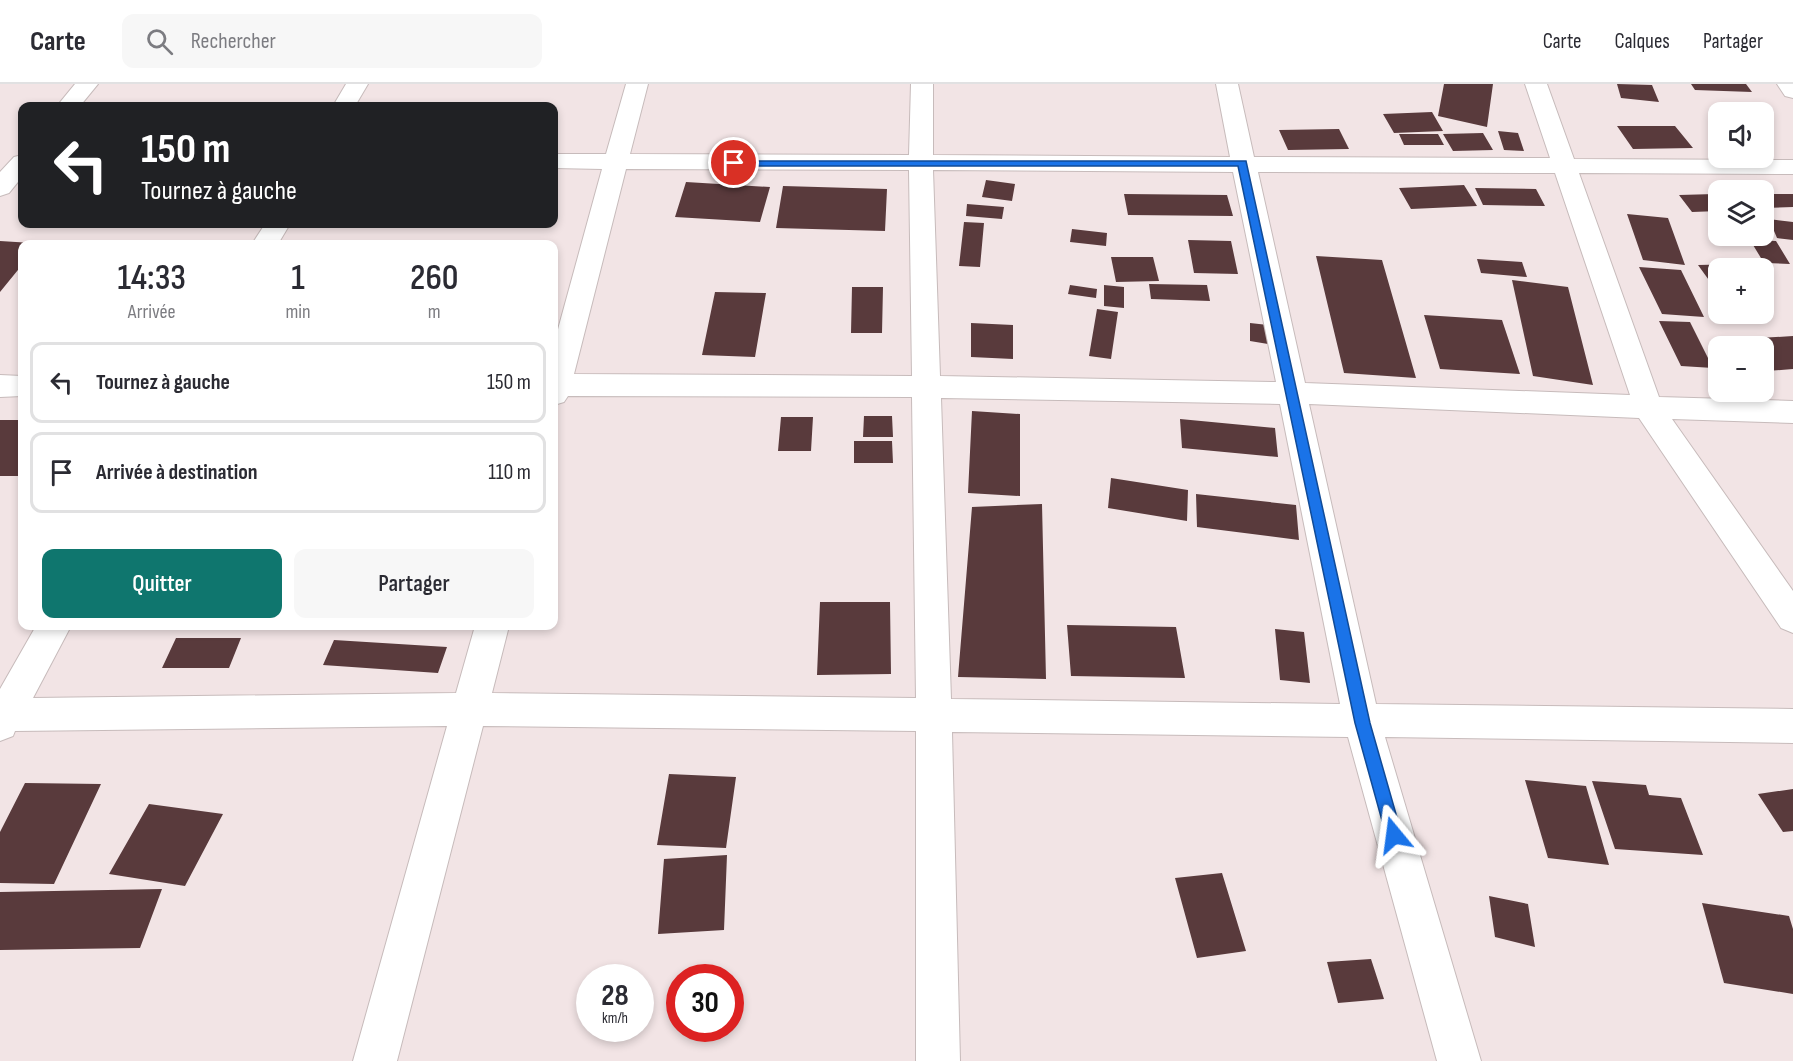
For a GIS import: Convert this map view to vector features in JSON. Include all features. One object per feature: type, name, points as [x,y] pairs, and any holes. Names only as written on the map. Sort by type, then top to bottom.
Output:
[{"type":"street","points":[[71,102],[87,84]]},
{"type":"street","points":[[346,102],[357,84]]},
{"type":"street","points":[[558,373],[637,84]]},
{"type":"street","points":[[922,84],[921,165],[934,715],[938,1061]]},
{"type":"street","points":[[1227,84],[1362,723],[1459,1061]]},
{"type":"street","points":[[1536,84],[1649,409],[1793,618]]},
{"type":"street","points":[[1788,84],[1793,91]]},
{"type":"street","points":[[0,159],[18,161]]},
{"type":"street","points":[[558,161],[921,165],[1243,163],[1793,167]]},
{"type":"street","points":[[0,188],[18,166]]},
{"type":"street","points":[[0,386],[18,386]]},
{"type":"street","points":[[558,388],[926,387],[1292,393],[1649,409],[1793,412]]},
{"type":"street","points":[[2,718],[52,630]]},
{"type":"street","points":[[375,1061],[491,630]]},
{"type":"street","points":[[2,718],[469,710],[1362,723],[1793,726]]},
{"type":"building","points":[[1444,84],[1493,84],[1487,127],[1438,116]]},
{"type":"building","points":[[1617,84],[1652,85],[1659,102],[1621,98]]},
{"type":"building","points":[[1691,84],[1746,84],[1752,92],[1695,90]]},
{"type":"building","points":[[1432,112],[1443,131],[1394,133],[1383,114]]},
{"type":"building","points":[[1617,126],[1675,126],[1693,148],[1633,149]]},
{"type":"building","points":[[1339,129],[1349,149],[1288,150],[1279,130]]},
{"type":"building","points":[[1498,131],[1518,133],[1524,151],[1504,150]]},
{"type":"building","points":[[1483,133],[1493,150],[1453,151],[1443,134]]},
{"type":"building","points":[[1399,134],[1438,134],[1444,145],[1404,145]]},
{"type":"building","points":[[986,180],[1015,184],[1012,201],[982,197]]},
{"type":"building","points":[[686,182],[770,187],[760,222],[675,217]]},
{"type":"building","points":[[1464,185],[1477,206],[1411,209],[1399,188]]},
{"type":"building","points":[[783,186],[887,189],[885,231],[776,228]]},
{"type":"building","points":[[1475,188],[1536,189],[1545,206],[1483,205]]},
{"type":"building","points":[[1124,194],[1227,195],[1233,216],[1128,215]]},
{"type":"building","points":[[1708,194],[1708,211],[1692,212],[1679,195]]},
{"type":"building","points":[[1774,194],[1793,194],[1793,207],[1774,208]]},
{"type":"building","points":[[967,204],[1004,207],[1002,219],[966,216]]},
{"type":"building","points":[[1627,214],[1668,218],[1685,265],[1643,260]]},
{"type":"building","points":[[1774,220],[1793,222],[1793,240],[1777,238],[1774,231]]},
{"type":"building","points":[[964,222],[984,223],[980,267],[959,266]]},
{"type":"building","points":[[1072,229],[1107,233],[1106,246],[1070,242]]},
{"type":"building","points":[[1188,240],[1231,241],[1238,274],[1194,273]]},
{"type":"building","points":[[0,241],[18,242],[18,270],[0,292]]},
{"type":"building","points":[[1774,241],[1776,241],[1790,264],[1774,263],[1774,258],[1761,258],[1754,246],[1774,246]]},
{"type":"building","points":[[1316,256],[1382,260],[1416,378],[1344,373]]},
{"type":"building","points":[[1111,257],[1153,257],[1159,281],[1116,282]]},
{"type":"building","points":[[1477,259],[1522,262],[1527,277],[1481,273]]},
{"type":"building","points":[[1698,265],[1708,265],[1708,279]]},
{"type":"building","points":[[1639,267],[1681,270],[1704,317],[1662,314]]},
{"type":"building","points":[[1512,280],[1568,287],[1593,385],[1533,376]]},
{"type":"building","points":[[1149,284],[1207,285],[1210,301],[1151,299]]},
{"type":"building","points":[[1070,285],[1097,289],[1096,298],[1068,294]]},
{"type":"building","points":[[1104,285],[1124,287],[1124,308],[1104,306]]},
{"type":"building","points":[[852,287],[883,287],[882,333],[851,333]]},
{"type":"building","points":[[715,292],[766,293],[755,357],[702,355]]},
{"type":"building","points":[[1097,309],[1118,312],[1111,359],[1089,356]]},
{"type":"building","points":[[1424,315],[1502,320],[1520,374],[1440,369]]},
{"type":"building","points":[[1659,321],[1690,322],[1708,358],[1708,368],[1681,366]]},
{"type":"building","points":[[971,323],[1013,325],[1013,359],[971,357]]},
{"type":"building","points":[[1250,323],[1268,325],[1268,344],[1250,341]]},
{"type":"building","points":[[1793,336],[1793,369],[1774,370],[1774,337]]},
{"type":"building","points":[[972,411],[1020,414],[1020,496],[968,493]]},
{"type":"building","points":[[864,416],[892,416],[893,437],[863,437]]},
{"type":"building","points":[[781,417],[813,417],[811,451],[778,451]]},
{"type":"building","points":[[1180,419],[1275,428],[1278,457],[1182,448]]},
{"type":"building","points":[[0,420],[18,420],[18,476],[0,476]]},
{"type":"building","points":[[854,441],[892,441],[893,463],[854,463]]},
{"type":"building","points":[[1111,478],[1188,490],[1187,521],[1108,508]]},
{"type":"building","points":[[1196,494],[1296,505],[1299,540],[1197,527]]},
{"type":"building","points":[[1042,504],[1046,679],[958,677],[972,507]]},
{"type":"building","points":[[820,602],[890,602],[891,674],[817,675]]},
{"type":"building","points":[[1067,625],[1176,627],[1185,678],[1071,676]]},
{"type":"building","points":[[1275,629],[1304,632],[1310,683],[1280,680]]},
{"type":"building","points":[[176,638],[241,638],[229,668],[162,668]]},
{"type":"building","points":[[334,640],[447,647],[438,673],[323,665]]},
{"type":"building","points":[[669,774],[736,777],[726,848],[657,845]]},
{"type":"building","points":[[1525,780],[1586,786],[1609,865],[1548,858]]},
{"type":"building","points":[[1592,781],[1646,785],[1649,795],[1681,798],[1703,855],[1615,849]]},
{"type":"building","points":[[25,783],[101,784],[54,884],[0,883],[0,832]]},
{"type":"building","points":[[1793,789],[1793,831],[1783,832],[1758,794]]},
{"type":"building","points":[[149,804],[223,814],[185,886],[109,874]]},
{"type":"building","points":[[727,855],[724,930],[658,934],[664,859]]},
{"type":"building","points":[[1222,873],[1246,951],[1197,958],[1175,878]]},
{"type":"building","points":[[162,889],[140,948],[0,950],[0,892]]},
{"type":"building","points":[[1489,896],[1528,904],[1535,947],[1495,937]]},
{"type":"building","points":[[1702,903],[1789,916],[1793,929],[1793,994],[1724,983]]},
{"type":"building","points":[[1371,959],[1384,999],[1338,1003],[1327,962]]},
{"type":"route","points":[[734,163],[921,165],[1243,163],[1362,723],[1394,835]]}]
